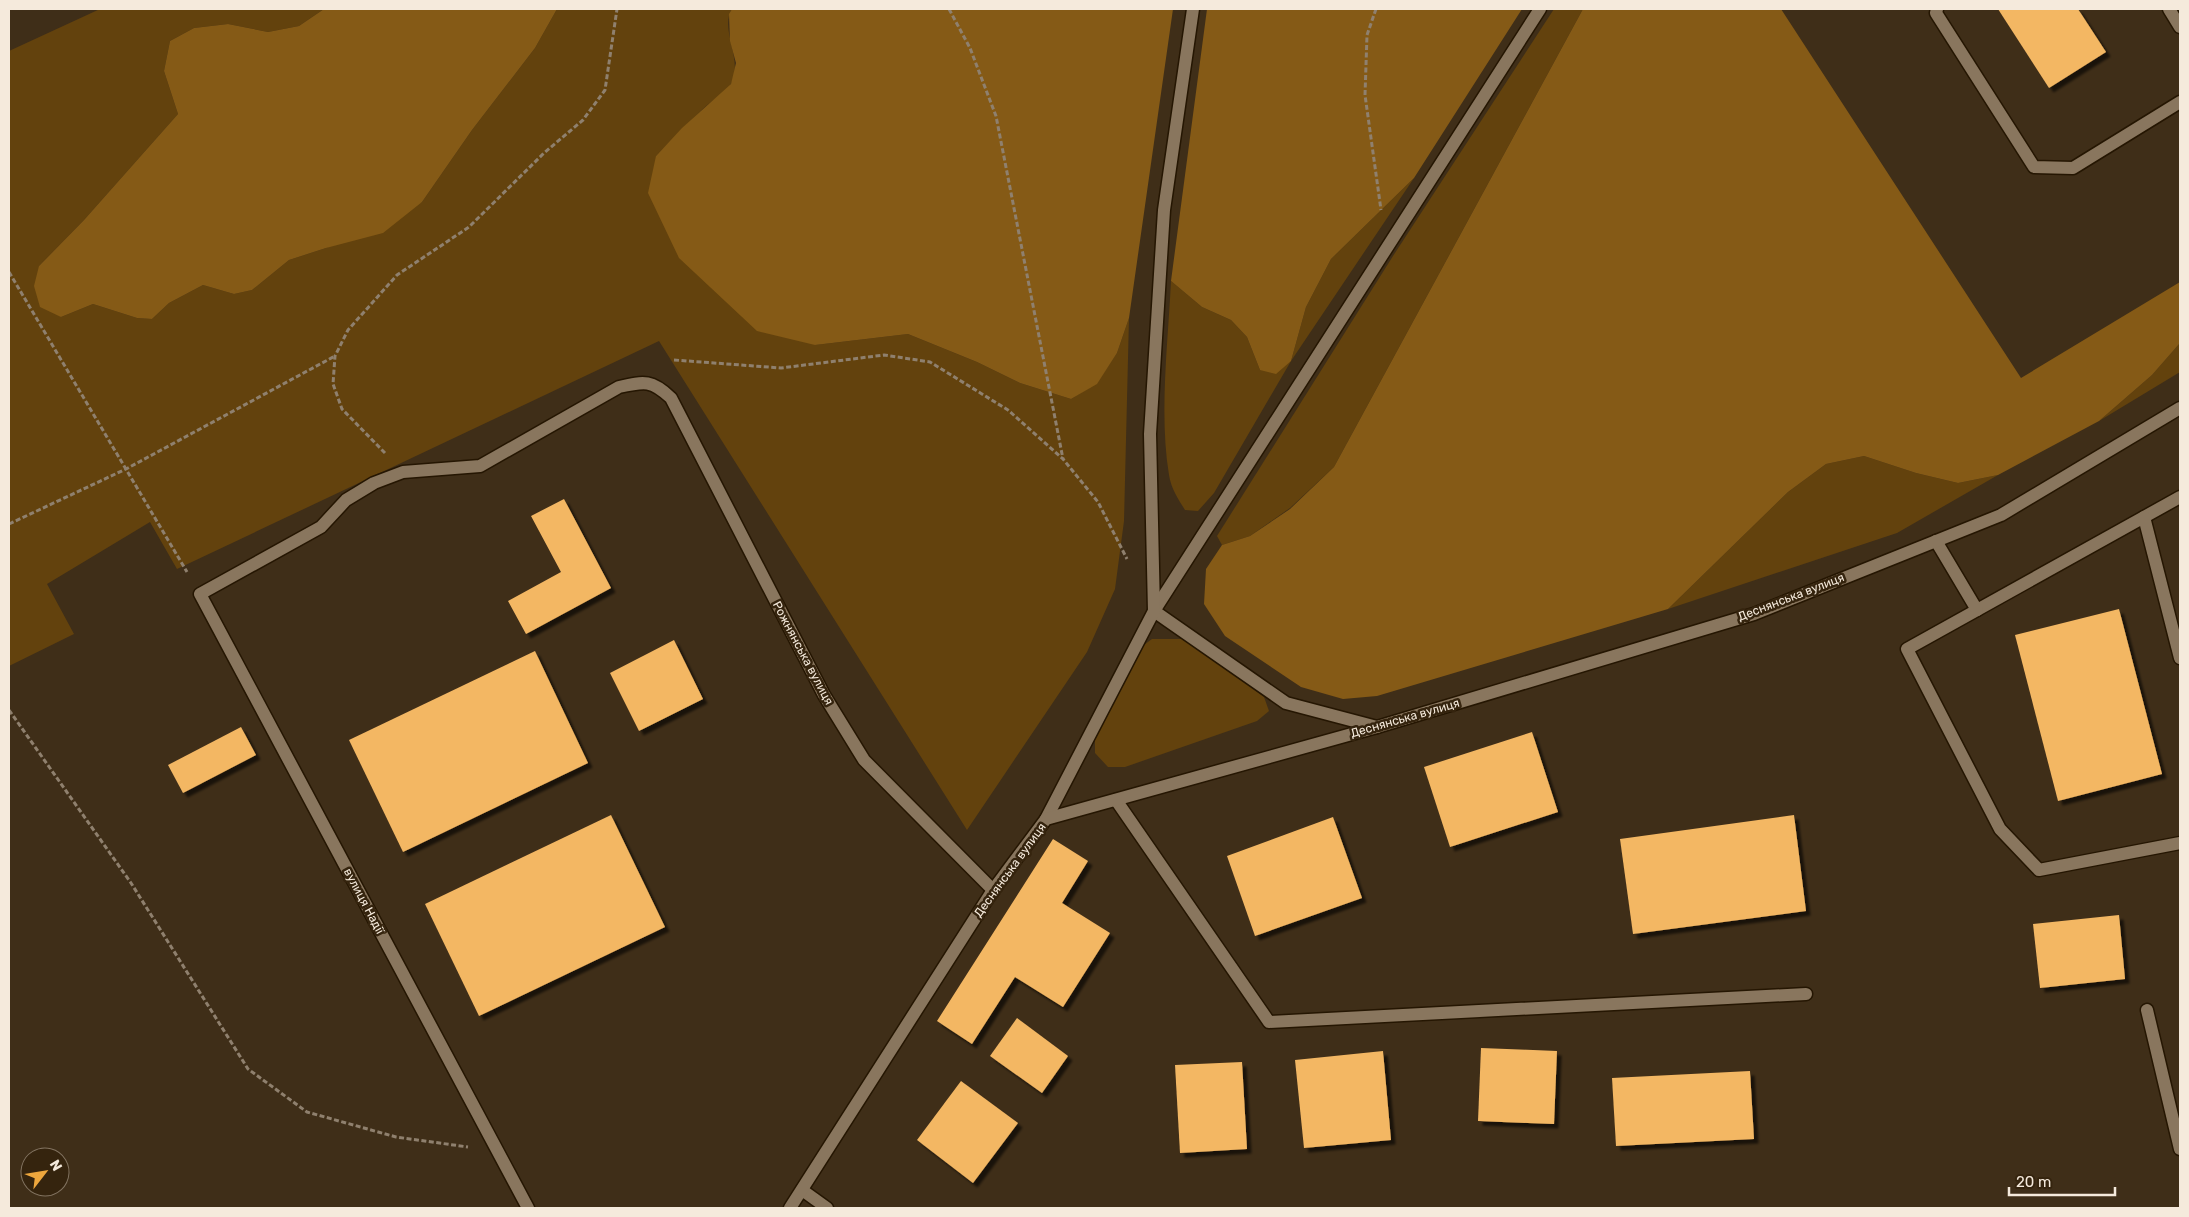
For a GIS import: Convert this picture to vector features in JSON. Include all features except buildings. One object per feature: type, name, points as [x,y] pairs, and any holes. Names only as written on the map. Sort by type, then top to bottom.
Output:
[{"type":"street","points":[[1154,611],[1150,434],[1164,210],[1193,9]]},
{"type":"street","points":[[1046,819],[1154,611],[1540,9]]},
{"type":"street","points":[[1936,9],[1936,13],[2034,167],[2073,168],[2180,102]]},
{"type":"street","points":[[2169,9],[2180,27]]},
{"type":"street","name":"Рожнянська вулиця","points":[[403,472],[480,466],[620,388],[636,384],[657,385],[671,398],[824,695],[864,760],[993,890]]},
{"type":"street","name":"Деснянська вулиця","points":[[790,1208],[993,890],[1046,819],[1377,727],[1754,614],[2001,515],[2180,408]]},
{"type":"street","points":[[200,594],[321,527],[346,500],[374,483],[403,472]]},
{"type":"street","points":[[2180,497],[1907,649],[2000,829],[2039,870],[2180,843]]},
{"type":"street","points":[[2144,517],[2180,658]]},
{"type":"street","points":[[1936,541],[1978,610]]},
{"type":"street","name":"вулиця Надії","points":[[200,594],[528,1208]]},
{"type":"street","points":[[1154,611],[1286,703],[1377,727]]},
{"type":"street","points":[[1116,800],[1269,1022],[1806,994]]},
{"type":"street","points":[[2147,1010],[2180,1149]]},
{"type":"street","points":[[802,1190],[827,1208]]},
{"type":"path","points":[[403,472],[342,409],[333,384],[336,356],[348,330],[397,275],[469,226],[544,153],[583,120],[605,90],[617,9]]},
{"type":"path","points":[[949,9],[970,48],[996,116],[1063,459]]},
{"type":"path","points":[[1376,9],[1367,35],[1366,95],[1386,249]]},
{"type":"path","points":[[9,272],[200,594]]},
{"type":"path","points":[[674,360],[781,368],[884,355],[930,362],[1008,410],[1063,459],[1098,502],[1128,561]]},
{"type":"path","points":[[9,524],[126,469],[336,356]]},
{"type":"path","points":[[9,710],[131,883],[248,1069],[307,1112],[396,1137],[497,1151]]},
{"type":"shaded area","points":[[100,9],[324,9],[299,26],[268,32],[228,24],[194,28],[170,41],[164,71],[178,114],[84,220],[39,266],[61,317],[93,304],[137,318],[152,319],[169,303],[203,285],[234,294],[252,290],[289,260],[326,248],[422,202],[472,130],[535,48],[557,9],[732,9],[728,26],[735,65],[731,84],[656,156],[815,345],[908,334],[977,362],[1020,383],[1071,399],[1097,383],[1117,353],[1129,318],[1124,521],[1115,589],[1087,652],[967,830],[659,341],[177,569],[150,522],[47,584],[74,634],[9,666],[9,51]]},
{"type":"shaded area","points":[[324,9],[557,9],[535,48],[472,130],[422,202],[383,233],[289,260],[252,290],[234,294],[203,285],[169,303],[152,319],[137,318],[93,304],[61,317],[40,307],[34,286],[39,266],[84,220],[178,114],[164,71],[170,41],[194,28],[228,24],[268,32],[299,26]]},
{"type":"shaded area","points":[[732,9],[1173,9],[1129,318],[1117,353],[1097,384],[1071,399],[1020,383],[977,362],[908,334],[815,345],[757,331],[679,258],[648,193],[656,156],[682,128],[731,84],[736,63],[730,41],[729,14]]},
{"type":"shaded area","points":[[1207,9],[1522,9],[1414,178],[1331,259],[1306,307],[1291,361],[1276,374],[1260,370],[1247,337],[1231,320],[1202,307],[1171,281]]},
{"type":"shaded area","points":[[1554,9],[1583,9],[1334,467],[1290,508],[1250,536],[1222,545],[1217,536],[1393,256]]},
{"type":"shaded area","points":[[1583,9],[1781,9],[2021,378],[2180,282],[2180,343],[2152,375],[2099,421],[1998,475],[1958,483],[1916,473],[1864,456],[1826,464],[1788,492],[1668,609],[1377,696],[1343,699],[1301,687],[1225,636],[1204,604],[1206,569],[1222,545],[1250,536],[1290,509],[1334,467]]},
{"type":"shaded area","points":[[1414,178],[1291,361],[1306,307],[1331,259]]},
{"type":"shaded area","points":[[1171,281],[1202,307],[1231,320],[1247,337],[1260,370],[1291,361],[1214,493],[1198,511],[1185,510],[1171,484],[1166,452],[1164,404]]},
{"type":"shaded area","points":[[2180,343],[2180,372],[2099,421],[2152,375]]},
{"type":"shaded area","points":[[1864,456],[1916,473],[1958,483],[1998,475],[1897,533],[1668,609],[1788,492],[1826,464]]},
{"type":"shaded area","points":[[1152,639],[1186,639],[1264,697],[1269,711],[1257,721],[1125,767],[1108,767],[1095,753],[1095,737],[1137,650]]}]
